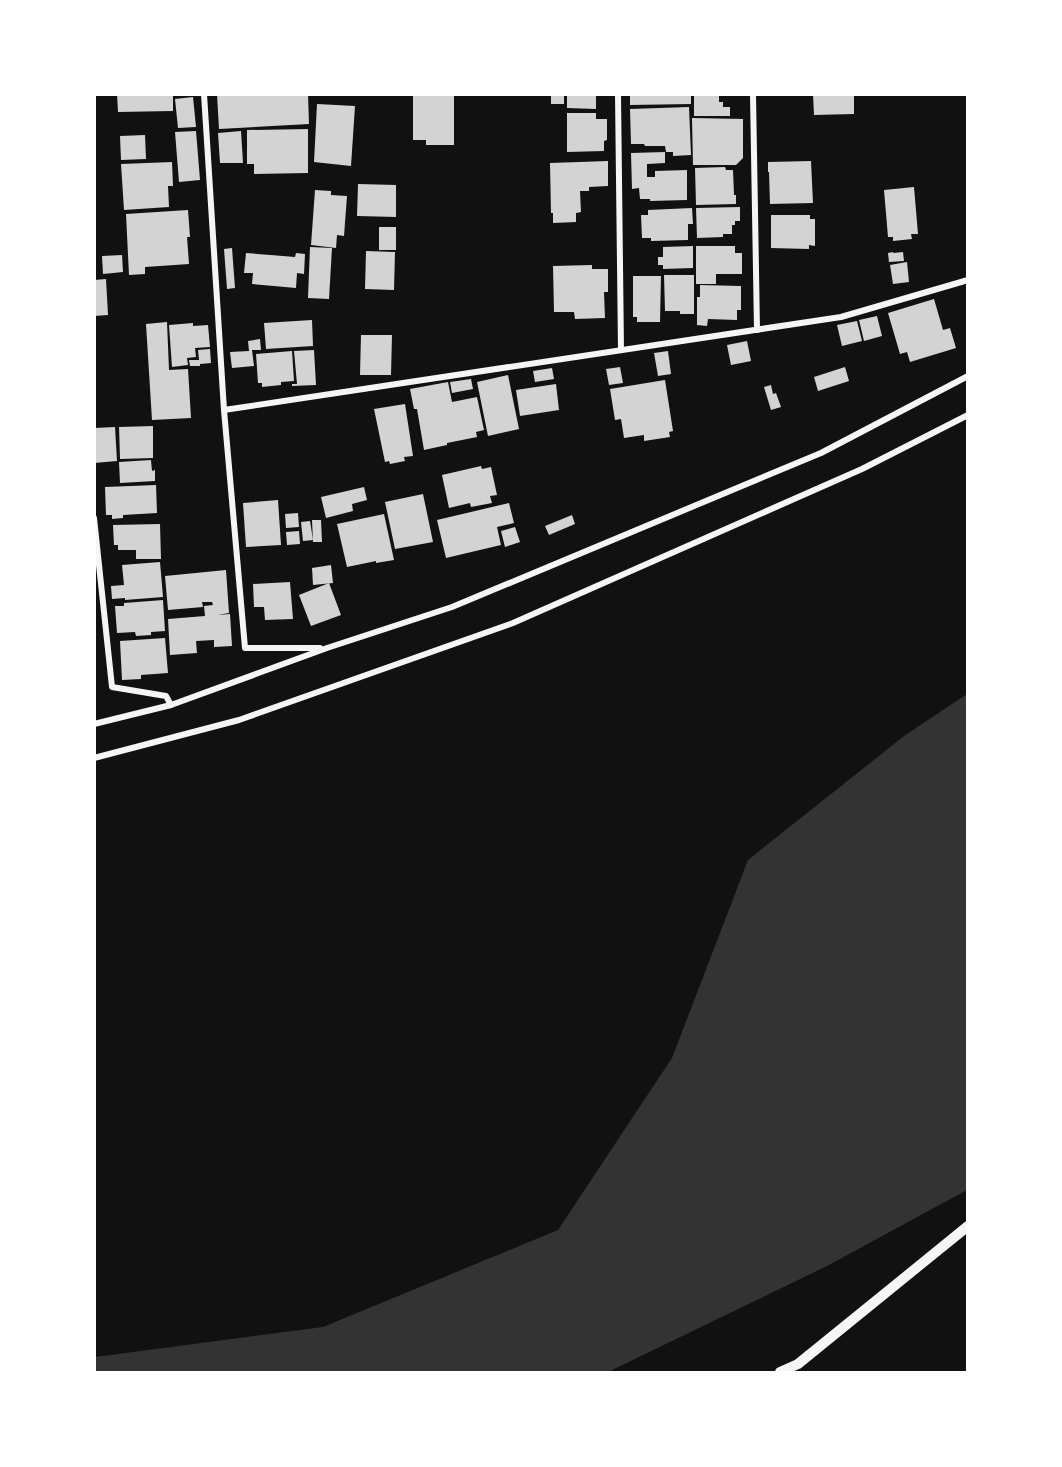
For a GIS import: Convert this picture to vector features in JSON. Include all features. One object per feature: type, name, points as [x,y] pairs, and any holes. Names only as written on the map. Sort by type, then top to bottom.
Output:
[{"type":"street","points":[[204,94],[224,410],[245,648],[327,648]]},
{"type":"street","points":[[618,94],[621,350]]},
{"type":"street","points":[[753,94],[757,330]]},
{"type":"street","points":[[224,410],[841,317],[968,280]]},
{"type":"street","points":[[94,724],[171,705],[327,648],[452,607],[821,453],[968,376]]},
{"type":"street","points":[[94,758],[239,720],[513,623],[862,469],[968,415]]},
{"type":"street","points":[[94,518],[112,687],[166,696],[171,705]]},
{"type":"street","points":[[780,1372],[798,1364],[968,1226]]},
{"type":"shaded area","points":[[967,694],[967,1190],[827,1266],[608,1372],[95,1372],[95,1357],[323,1327],[558,1230],[672,1058],[748,860],[904,736]]},
{"type":"building","points":[[117,94],[173,94],[173,111],[118,112]]},
{"type":"building","points":[[217,94],[308,94],[309,124],[219,129]]},
{"type":"building","points":[[413,94],[454,94],[454,145],[426,145],[426,140],[413,140]]},
{"type":"building","points":[[551,94],[564,94],[564,104],[551,104]]},
{"type":"building","points":[[567,94],[596,94],[596,109],[567,108]]},
{"type":"building","points":[[630,94],[691,94],[691,104],[630,105]]},
{"type":"building","points":[[694,94],[719,94],[719,102],[723,102],[723,107],[730,107],[730,116],[694,116]]},
{"type":"building","points":[[813,94],[854,94],[854,114],[814,115]]},
{"type":"building","points":[[193,97],[196,127],[178,128],[175,99]]},
{"type":"building","points":[[317,104],[355,106],[351,166],[314,162]]},
{"type":"building","points":[[689,107],[691,155],[673,156],[673,152],[666,152],[665,146],[631,144],[630,109]]},
{"type":"building","points":[[567,113],[596,113],[596,119],[607,119],[607,140],[604,141],[604,151],[567,152]]},
{"type":"building","points":[[692,118],[743,119],[743,158],[736,165],[693,165]]},
{"type":"building","points":[[308,129],[308,173],[254,174],[254,164],[247,164],[247,130]]},
{"type":"building","points":[[196,131],[200,180],[179,182],[175,132]]},
{"type":"building","points":[[241,131],[243,163],[220,163],[218,133]]},
{"type":"building","points":[[145,135],[146,159],[121,160],[120,136]]},
{"type":"building","points":[[665,152],[665,163],[647,164],[647,177],[655,177],[655,171],[687,170],[687,200],[640,199],[639,188],[632,189],[631,153]]},
{"type":"building","points":[[608,161],[608,186],[589,187],[589,191],[580,191],[581,212],[576,213],[576,222],[553,223],[550,163]]},
{"type":"building","points":[[811,161],[813,203],[770,204],[768,162]]},
{"type":"building","points":[[172,162],[173,186],[168,186],[169,207],[124,210],[121,164]]},
{"type":"building","points":[[725,167],[726,170],[733,170],[736,204],[696,205],[695,168]]},
{"type":"building","points":[[358,184],[396,185],[396,217],[357,216]]},
{"type":"building","points":[[914,187],[918,234],[911,234],[912,239],[893,241],[893,237],[888,237],[884,190]]},
{"type":"building","points":[[315,190],[331,191],[331,195],[347,196],[344,236],[337,235],[336,248],[311,245]]},
{"type":"building","points":[[740,207],[740,221],[735,221],[735,225],[732,225],[732,234],[723,234],[723,237],[697,238],[696,208]]},
{"type":"building","points":[[692,208],[693,224],[688,224],[688,240],[651,241],[651,238],[642,238],[641,215],[648,215],[648,210]]},
{"type":"building","points":[[188,210],[189,264],[145,267],[145,274],[129,275],[126,214]]},
{"type":"building","points":[[771,215],[810,215],[810,219],[815,219],[815,246],[809,245],[809,249],[771,248]]},
{"type":"building","points":[[379,227],[396,227],[396,250],[379,250]]},
{"type":"building","points":[[693,246],[693,268],[663,269],[663,265],[658,265],[658,257],[663,257],[663,247]]},
{"type":"building","points":[[696,246],[735,246],[735,253],[742,253],[742,274],[716,274],[716,284],[696,284]]},
{"type":"building","points":[[310,247],[332,248],[329,299],[308,298]]},
{"type":"building","points":[[232,248],[235,288],[227,289],[224,249]]},
{"type":"building","points":[[366,251],[395,252],[394,290],[365,289]]},
{"type":"building","points":[[903,252],[904,261],[889,262],[888,253]]},
{"type":"building","points":[[246,253],[295,257],[296,253],[305,254],[304,274],[297,273],[296,288],[252,284],[253,273],[244,273]]},
{"type":"building","points":[[122,255],[123,272],[103,274],[102,256]]},
{"type":"building","points":[[907,262],[909,282],[893,284],[890,265]]},
{"type":"building","points":[[592,265],[592,269],[608,269],[608,292],[604,292],[605,318],[575,319],[574,312],[554,312],[553,266]]},
{"type":"building","points":[[664,275],[694,275],[694,314],[665,311]]},
{"type":"building","points":[[633,276],[661,276],[660,322],[637,322],[637,317],[633,317]]},
{"type":"building","points":[[106,279],[108,315],[94,316],[94,280]]},
{"type":"building","points":[[700,285],[741,286],[741,310],[737,310],[737,320],[708,319],[707,326],[697,325],[697,297],[700,297]]},
{"type":"building","points":[[934,299],[943,330],[950,328],[956,348],[910,362],[907,352],[900,354],[888,313]]},
{"type":"building","points":[[877,316],[882,336],[864,341],[859,320]]},
{"type":"building","points":[[312,320],[313,346],[266,349],[264,323]]},
{"type":"building","points":[[857,321],[862,341],[842,346],[837,325]]},
{"type":"building","points":[[167,322],[169,370],[188,369],[191,418],[152,420],[146,324]]},
{"type":"building","points":[[193,323],[193,326],[208,325],[210,347],[195,348],[196,357],[187,358],[188,365],[172,367],[169,325]]},
{"type":"building","points":[[361,335],[392,335],[391,375],[360,375]]},
{"type":"building","points":[[260,339],[261,350],[252,350],[254,366],[232,368],[230,352],[249,351],[248,341]]},
{"type":"building","points":[[747,341],[751,361],[731,365],[727,345]]},
{"type":"building","points":[[210,349],[211,363],[190,366],[189,360],[199,360],[198,350]]},
{"type":"building","points":[[314,350],[316,385],[292,386],[292,384],[297,384],[294,351]]},
{"type":"building","points":[[292,351],[294,381],[262,387],[262,383],[258,383],[256,354]]},
{"type":"building","points":[[668,351],[671,374],[658,376],[654,353]]},
{"type":"building","points":[[620,367],[623,383],[609,385],[606,369]]},
{"type":"building","points":[[845,367],[849,381],[818,391],[814,377]]},
{"type":"building","points":[[552,368],[554,379],[535,382],[533,371]]},
{"type":"building","points":[[508,375],[519,429],[488,436],[477,382]]},
{"type":"building","points":[[471,379],[473,389],[452,393],[450,382]]},
{"type":"building","points":[[665,380],[673,431],[669,432],[670,437],[644,441],[644,435],[624,438],[621,419],[615,420],[610,389]]},
{"type":"building","points":[[448,382],[452,402],[477,397],[484,430],[476,432],[477,437],[424,450],[417,409],[414,409],[410,389]]},
{"type":"building","points":[[556,384],[559,410],[520,416],[516,390]]},
{"type":"building","points":[[771,385],[773,394],[776,393],[781,407],[771,410],[764,387]]},
{"type":"building","points":[[405,404],[413,456],[404,457],[405,461],[390,464],[389,461],[385,462],[374,409]]},
{"type":"building","points":[[153,426],[153,458],[120,459],[119,427]]},
{"type":"building","points":[[115,427],[117,461],[94,463],[94,428]]},
{"type":"building","points":[[151,460],[152,471],[155,470],[155,481],[120,483],[119,462]]},
{"type":"building","points":[[481,466],[482,469],[491,467],[497,495],[490,496],[492,503],[471,507],[470,503],[449,508],[442,475]]},
{"type":"building","points":[[156,485],[157,513],[123,515],[123,518],[112,519],[112,515],[106,515],[105,487]]},
{"type":"building","points":[[364,487],[367,500],[352,504],[353,511],[326,518],[321,497]]},
{"type":"building","points":[[423,494],[433,542],[395,549],[385,502]]},
{"type":"building","points":[[278,500],[281,545],[246,547],[243,503]]},
{"type":"building","points":[[509,503],[514,523],[497,527],[501,545],[446,558],[437,520]]},
{"type":"building","points":[[298,513],[299,527],[286,528],[285,514]]},
{"type":"building","points":[[384,514],[394,560],[347,567],[337,524]]},
{"type":"building","points":[[572,515],[575,524],[549,535],[545,526]]},
{"type":"building","points":[[312,520],[321,520],[322,542],[313,542]]},
{"type":"building","points":[[310,521],[313,540],[303,541],[301,522]]},
{"type":"building","points":[[160,524],[161,559],[136,559],[136,550],[118,550],[118,545],[114,545],[113,525]]},
{"type":"building","points":[[515,527],[520,542],[505,547],[501,531]]},
{"type":"building","points":[[299,531],[300,544],[287,545],[286,532]]},
{"type":"building","points":[[160,562],[163,597],[112,599],[111,586],[124,585],[122,565]]},
{"type":"building","points":[[331,565],[333,583],[313,585],[312,568]]},
{"type":"building","points":[[226,570],[229,613],[218,615],[230,614],[232,646],[214,647],[214,640],[196,641],[197,653],[170,655],[168,619],[205,616],[204,606],[213,605],[212,602],[202,602],[203,607],[168,610],[165,576]]},
{"type":"building","points":[[290,582],[293,619],[265,620],[264,607],[254,607],[253,584]]},
{"type":"building","points":[[329,583],[341,615],[311,626],[299,595]]},
{"type":"building","points":[[163,600],[165,631],[136,636],[135,632],[117,633],[115,606],[124,606],[124,603]]},
{"type":"building","points":[[165,638],[168,673],[141,675],[141,679],[122,680],[120,641]]}]
